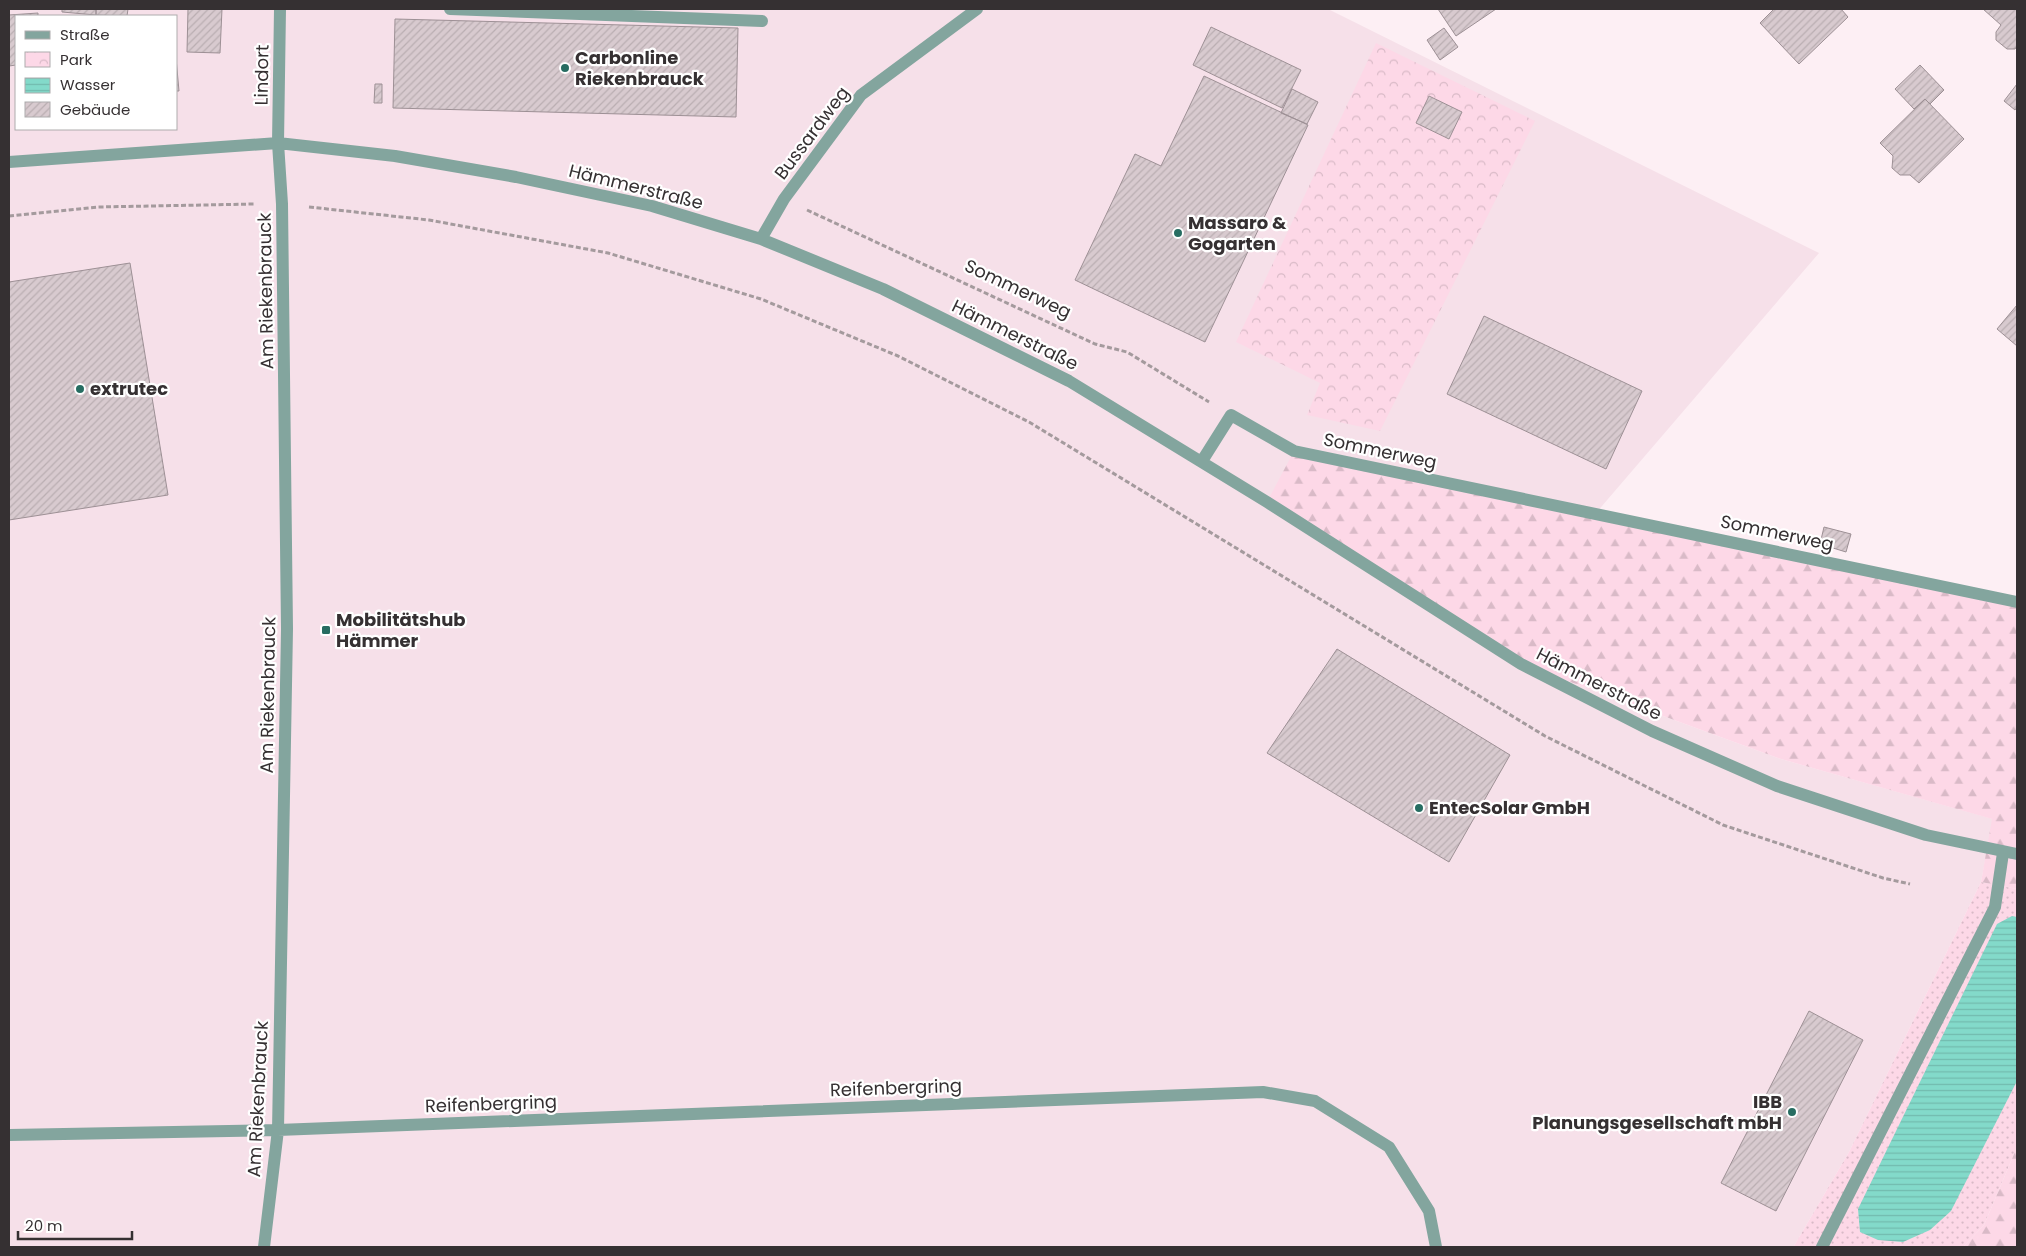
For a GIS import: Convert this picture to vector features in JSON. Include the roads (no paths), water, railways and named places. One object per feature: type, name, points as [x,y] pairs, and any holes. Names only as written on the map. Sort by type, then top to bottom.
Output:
[{"type":"street","name":"Lindort","points":[[278,143],[280,9]]},
{"type":"street","points":[[450,9],[762,21]]},
{"type":"street","name":"Bussardweg","points":[[761,239],[784,199],[861,95],[977,9]]},
{"type":"street","name":"Hämmerstraße","points":[[9,162],[278,143],[396,156],[516,177],[652,206],[761,239],[883,290],[1069,381],[1202,461],[1521,664],[1652,731],[1777,786],[1926,835],[2017,854]]},
{"type":"street","name":"Am Riekenbrauck","points":[[264,1247],[278,1130],[287,629],[282,204],[278,143]]},
{"type":"street","name":"Sommerweg","points":[[1202,461],[1230,415],[1294,451],[2017,602]]},
{"type":"street","points":[[1822,1247],[1995,907],[2003,852]]},
{"type":"street","name":"Reifenbergring","points":[[9,1135],[278,1130],[1263,1092],[1314,1101],[1389,1147],[1429,1211],[1436,1247]]},
{"type":"water","points":[[2012,916],[2017,917],[2017,1081],[1951,1211],[1930,1230],[1903,1242],[1878,1240],[1860,1232],[1858,1209],[1997,924]]},
{"type":"place","name":"Carbonline Riekenbrauck","points":[[565,68]]},
{"type":"place","name":"Massaro & Gogarten","points":[[1178,233]]},
{"type":"place","name":"extrutec","points":[[80,389]]},
{"type":"place","name":"Mobilitätshub Hämmer","points":[[326,630]]},
{"type":"place","name":"EntecSolar GmbH","points":[[1419,808]]},
{"type":"place","name":"IBB Planungsgesellschaft mbH","points":[[1792,1112]]}]
